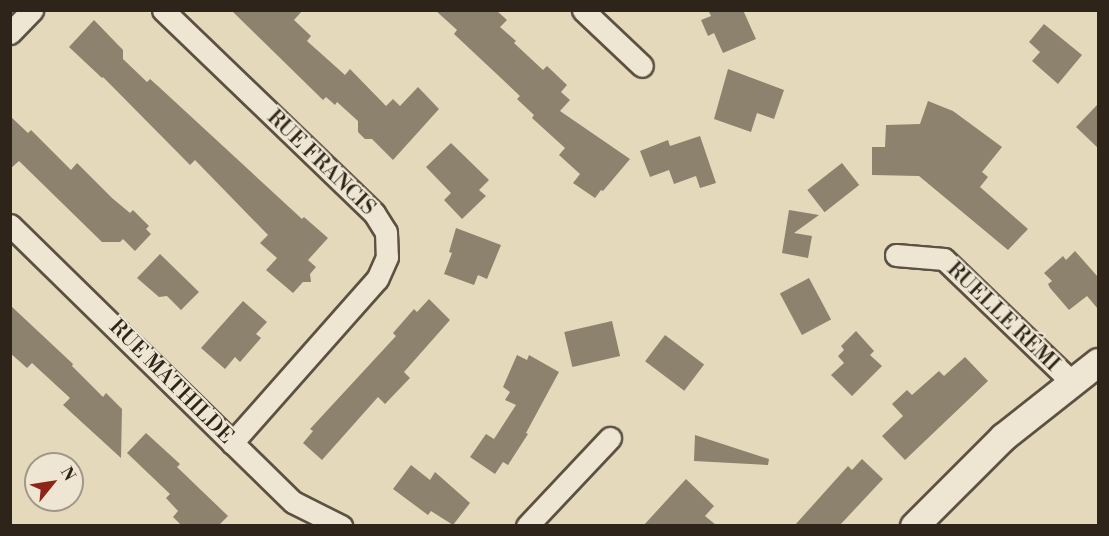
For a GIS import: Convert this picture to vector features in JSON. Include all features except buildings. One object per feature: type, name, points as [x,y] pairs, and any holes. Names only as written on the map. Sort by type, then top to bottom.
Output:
[{"type":"street","points":[[10,33],[32,10]]},
{"type":"street","name":"RUE FRANCIS","points":[[163,10],[374,213],[386,232],[387,257],[377,279],[232,442]]},
{"type":"street","points":[[583,10],[642,66]]},
{"type":"street","name":"RUE MATHILDE","points":[[10,225],[293,502],[341,525]]},
{"type":"street","name":"RUELLE RÉMI","points":[[896,255],[944,259],[1072,382]]},
{"type":"street","points":[[915,525],[1003,436],[1098,362]]},
{"type":"street","points":[[527,525],[610,438]]}]
